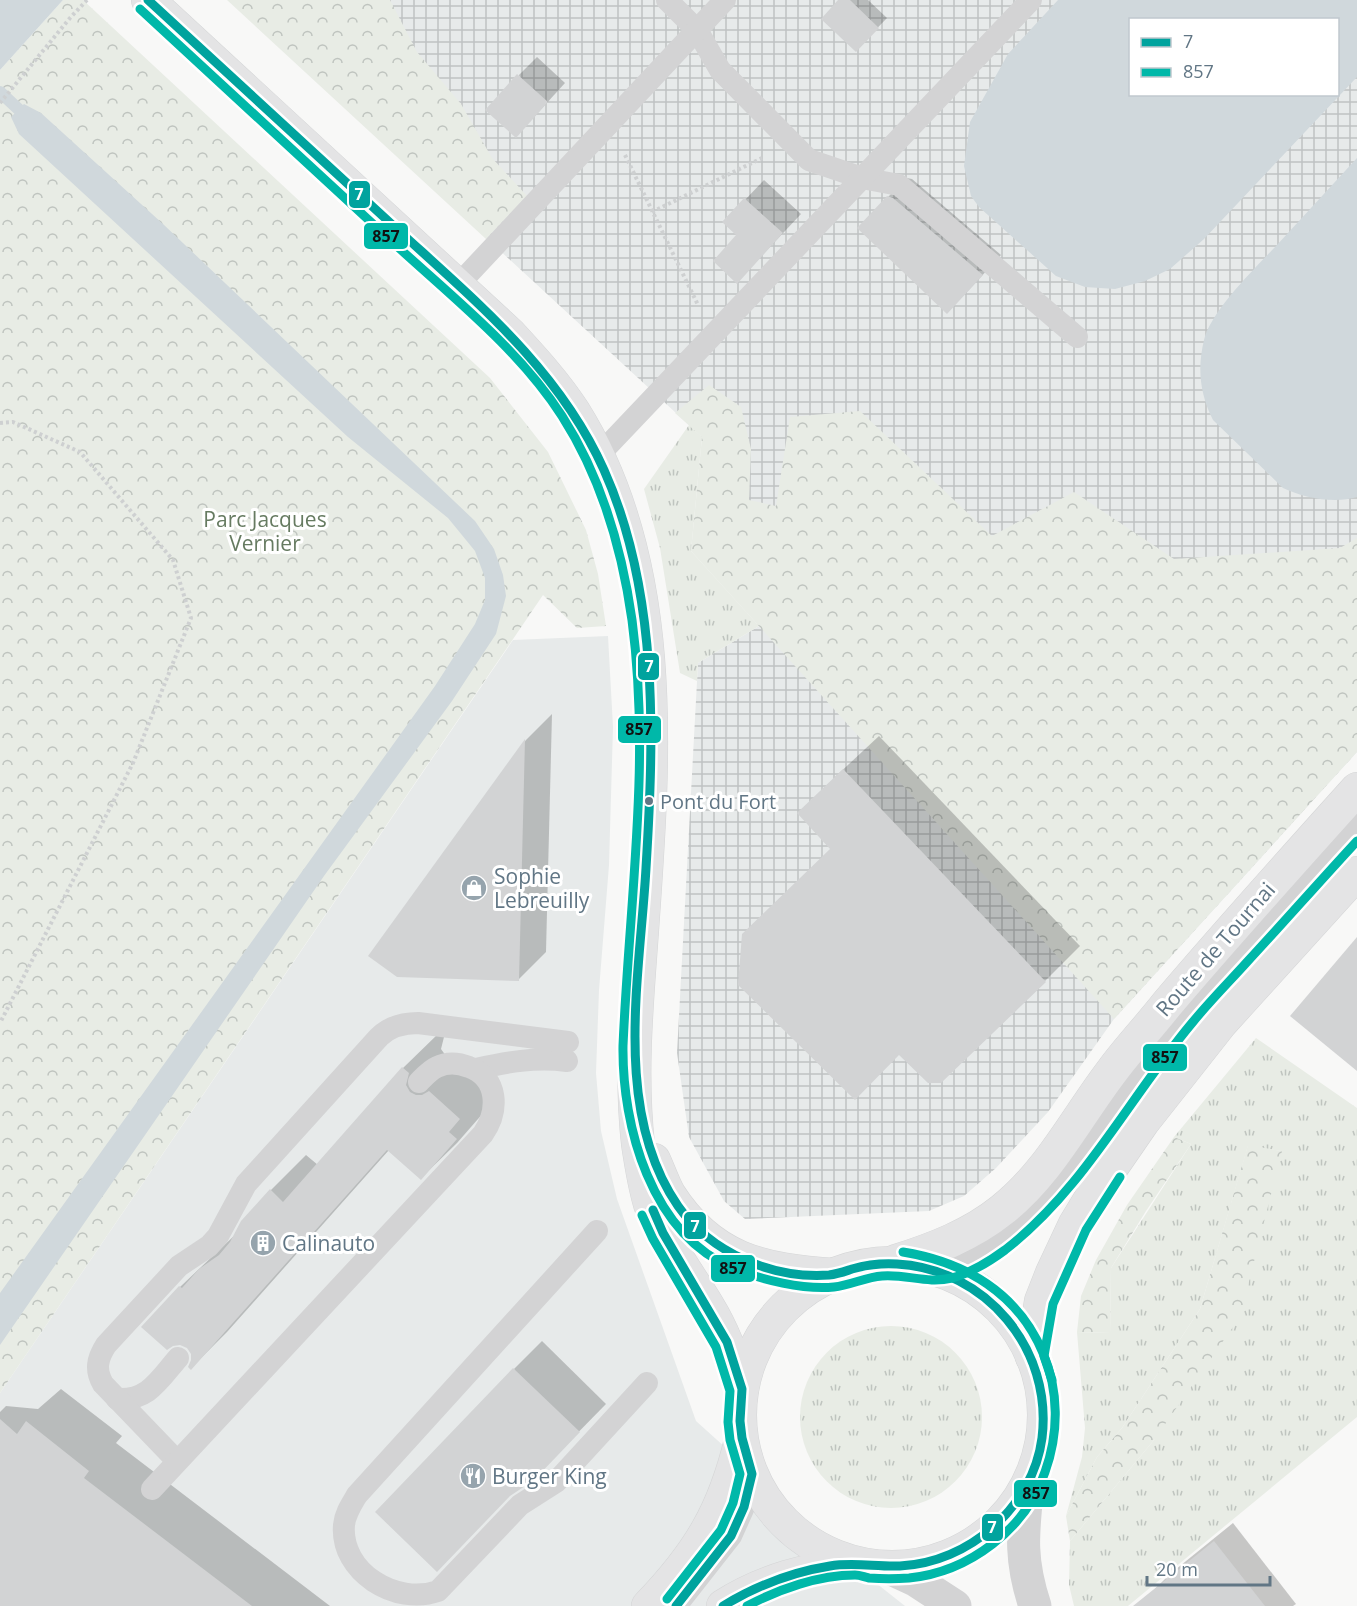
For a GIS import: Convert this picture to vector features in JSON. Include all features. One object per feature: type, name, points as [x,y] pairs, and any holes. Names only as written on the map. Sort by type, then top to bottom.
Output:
[{"type":"main road","points":[[148,0],[510,334],[553,383],[573,412],[598,456],[615,500],[636,577],[644,618],[651,686],[653,736],[651,808],[636,1026],[638,1144],[643,1178],[663,1233],[727,1342],[742,1389]]},
{"type":"main road","name":"Route de Tournai","points":[[886,1264],[924,1252],[966,1234],[1003,1209],[1021,1192],[1053,1156],[1112,1071],[1134,1044],[1226,935],[1357,789]]},
{"type":"main road","points":[[1032,1357],[1041,1301],[1075,1224],[1092,1196],[1143,1122],[1221,1023],[1357,873]]},
{"type":"main road","points":[[636,1090],[644,1128],[668,1192],[686,1217],[705,1236],[725,1251],[751,1263],[777,1269],[836,1275]]},
{"type":"main road","points":[[723,1606],[781,1578],[823,1567],[930,1563],[951,1556],[970,1545],[1003,1519],[1017,1502],[1028,1483],[1039,1453],[1044,1420],[1039,1378],[1024,1339],[999,1308],[968,1284],[931,1269],[901,1264],[869,1265],[836,1275],[802,1293],[774,1319],[754,1352],[742,1389],[740,1421],[742,1438],[752,1474],[772,1509],[802,1538],[819,1549],[872,1565]]},
{"type":"main road","points":[[648,1606],[696,1550],[711,1526],[727,1490],[742,1438]]},
{"type":"street","points":[[1028,1483],[1023,1554],[1035,1606]]},
{"type":"street","points":[[872,1565],[925,1586],[955,1606]]},
{"type":"lane","points":[[667,0],[697,30],[720,70],[808,160],[862,178],[899,185],[1077,337]]},
{"type":"lane","points":[[458,285],[725,0]]},
{"type":"lane","points":[[598,456],[1031,0]]},
{"type":"lane","points":[[931,1269],[951,1265],[996,1242],[1017,1226],[1047,1195],[1068,1171],[1182,1016],[1357,823]]},
{"type":"lane","points":[[177,1461],[98,1377],[98,1361],[106,1346],[179,1266],[209,1246],[225,1226],[246,1184],[387,1030],[408,1023],[418,1023],[567,1052],[545,1059],[525,1059],[476,1070]]},
{"type":"lane","points":[[152,1489],[483,1134],[493,1116],[493,1093],[485,1076],[476,1070],[454,1063],[435,1067],[419,1082]]},
{"type":"lane","points":[[597,1231],[357,1495],[349,1507],[344,1526],[345,1539],[353,1562],[378,1587],[398,1596],[419,1598],[438,1591],[520,1505],[556,1482],[647,1383]]},
{"type":"lane","points":[[117,1399],[144,1395],[178,1358]]},
{"type":"lane","points":[[676,1606],[731,1536],[744,1507],[752,1474]]},
{"type":"path","points":[[0,103],[87,0]]},
{"type":"path","points":[[602,131],[623,153],[713,335]]},
{"type":"path","points":[[652,212],[792,144]]},
{"type":"path","points":[[0,423],[13,422],[81,452],[173,560],[191,618],[133,763],[0,1023]]},
{"type":"shaded area","points":[[0,0],[63,0],[0,70]]},
{"type":"shaded area","points":[[247,0],[1357,0],[1357,752],[1114,1019],[1048,1112],[996,1168],[964,1196],[929,1211],[745,1219],[724,1201],[689,1137],[677,1053],[698,663],[759,626],[702,437],[238,9]]},
{"type":"shaded area","points":[[1058,0],[1357,0],[1357,77],[1204,239],[1170,269],[1145,281],[1115,289],[1085,287],[1056,276],[979,207],[971,196],[964,166],[970,122],[1008,54]]},
{"type":"shaded area","points":[[24,104],[41,113],[163,224],[475,521],[494,549],[503,575],[506,596],[496,634],[452,701],[324,876],[0,1345],[0,1293],[435,686],[475,624],[485,600],[485,578],[475,551],[448,518],[348,437],[19,134],[11,117]]},
{"type":"shaded area","points":[[1357,158],[1357,497],[1329,500],[1300,495],[1283,488],[1213,420],[1205,401],[1200,371],[1204,340],[1224,303]]},
{"type":"shaded area","points":[[608,636],[613,727],[609,865],[599,990],[596,1073],[601,1131],[617,1199],[696,1421],[876,1583],[905,1606],[0,1606],[0,1393],[513,640]]},
{"type":"green space","name":"Parc Jacques Vernier","points":[[63,0],[83,0],[490,378],[548,452],[586,530],[598,574],[606,626],[577,628],[543,595],[0,1393],[0,70]]},
{"type":"green space","points":[[227,0],[390,0],[417,52],[461,104],[492,158],[527,196],[486,239]]},
{"type":"green space","points":[[709,385],[741,407],[751,449],[749,500],[776,506],[790,417],[860,411],[992,536],[1074,492],[1174,559],[1340,548],[1357,538],[1357,752],[1114,1019],[691,551],[702,437],[675,413]]},
{"type":"green space","points":[[689,425],[702,437],[691,551],[759,626],[698,663],[697,681],[680,673],[660,548],[644,489]]},
{"type":"green space","points":[[1256,1038],[1357,1108],[1357,1417],[1128,1606],[1074,1606],[1069,1585],[1070,1541],[1154,1440],[1281,1151],[1248,1146],[1200,1309],[1122,1428],[1097,1457],[1066,1516],[1082,1457],[1085,1428],[1077,1332],[1110,1333],[1111,1268],[1191,1144],[1174,1137]]},
{"type":"green space","points":[[1174,1137],[1191,1144],[1111,1268],[1110,1333],[1077,1332],[1081,1296],[1096,1260],[1127,1205]]},
{"type":"green space","points":[[1248,1145],[1282,1151],[1240,1317],[1154,1440],[1070,1541],[1066,1516],[1097,1457],[1122,1428],[1200,1309]]},
{"type":"green space","points":[[891,1326],[926,1333],[941,1341],[955,1353],[967,1367],[975,1382],[982,1417],[975,1452],[967,1467],[955,1481],[941,1493],[926,1501],[891,1508],[856,1501],[841,1493],[827,1481],[815,1467],[807,1452],[800,1417],[807,1382],[815,1367],[827,1353],[841,1341],[856,1333]]},
{"type":"building","points":[[838,0],[850,0],[879,28],[856,52],[821,19]]},
{"type":"building","points":[[517,74],[548,102],[516,138],[485,110]]},
{"type":"building","points":[[887,196],[893,198],[983,275],[947,314],[857,228]]},
{"type":"building","points":[[744,198],[783,233],[737,284],[713,261],[736,235],[722,222]]},
{"type":"building","points":[[525,739],[519,981],[397,977],[368,956]]},
{"type":"building","points":[[843,769],[1046,982],[941,1083],[928,1083],[899,1055],[855,1100],[738,985],[742,934],[830,849],[797,813]]},
{"type":"building","points":[[1357,937],[1357,1071],[1290,1016]]},
{"type":"building","name":"Calinauto","points":[[402,1067],[409,1073],[406,1085],[410,1092],[422,1095],[429,1091],[460,1119],[449,1132],[457,1139],[421,1180],[387,1150],[191,1370],[188,1367],[191,1354],[187,1348],[180,1345],[167,1350],[141,1327],[179,1286],[182,1288],[199,1269],[219,1255],[230,1242],[241,1221],[270,1189],[283,1202]]},
{"type":"building","name":"Burger King","points":[[513,1368],[580,1432],[534,1480],[510,1496],[437,1572],[375,1512]]},
{"type":"building","points":[[0,1419],[17,1434],[26,1421],[89,1471],[84,1478],[252,1606],[0,1606]]},
{"type":"building","points":[[1214,1541],[1265,1606],[1133,1606]]},
{"type":"waterway","points":[[0,92],[29,119]]},
{"type":"transit line","name":"7","points":[[148,0],[479,304],[536,364],[562,397],[585,432],[604,470],[622,517],[635,566],[644,615],[649,666],[651,768],[636,997],[637,1086],[644,1128],[657,1169],[678,1206],[692,1223],[725,1250],[744,1260],[786,1273],[829,1275],[868,1265],[897,1264],[929,1269],[959,1281],[985,1298],[1007,1320],[1024,1345],[1036,1374],[1043,1405],[1042,1438],[1036,1463],[1026,1487],[1011,1508],[993,1527],[973,1542],[950,1554],[926,1562],[900,1566],[839,1565],[802,1572],[761,1586],[723,1606]]},
{"type":"transit line","name":"857","points":[[140,9],[507,348],[545,392],[562,416],[588,464],[616,540],[628,593],[637,673],[639,780],[623,1046],[628,1110],[647,1174],[662,1204],[681,1230],[705,1252],[733,1268],[756,1276],[783,1283],[822,1288],[882,1276],[943,1280],[966,1273],[987,1262],[1033,1226],[1059,1199],[1199,1015],[1357,841]]},
{"type":"transit line","name":"857","points":[[1052,1380],[1044,1356],[1053,1304],[1086,1230],[1120,1177]]},
{"type":"transit line","name":"7","points":[[653,1210],[663,1233],[727,1342],[742,1389],[740,1421],[742,1438],[752,1474],[744,1507],[731,1536],[676,1606]]},
{"type":"transit line","name":"857","points":[[642,1215],[653,1239],[716,1347],[730,1391],[728,1422],[730,1440],[740,1474],[733,1503],[721,1530],[667,1599]]},
{"type":"transit line","name":"857","points":[[747,1606],[772,1594],[827,1577],[855,1575],[869,1578],[909,1578],[953,1567],[973,1557],[1009,1529],[1024,1512],[1036,1493],[1050,1457],[1055,1412],[1048,1367],[1032,1332],[1019,1313],[987,1284],[948,1264],[903,1252]]},
{"type":"place","name":"Pont du Fort","points":[[649,801]]},
{"type":"place","name":"Sophie Lebreuilly","points":[[474,888]]},
{"type":"place","name":"Calinauto","points":[[263,1243]]},
{"type":"place","name":"Burger King","points":[[473,1476]]}]
